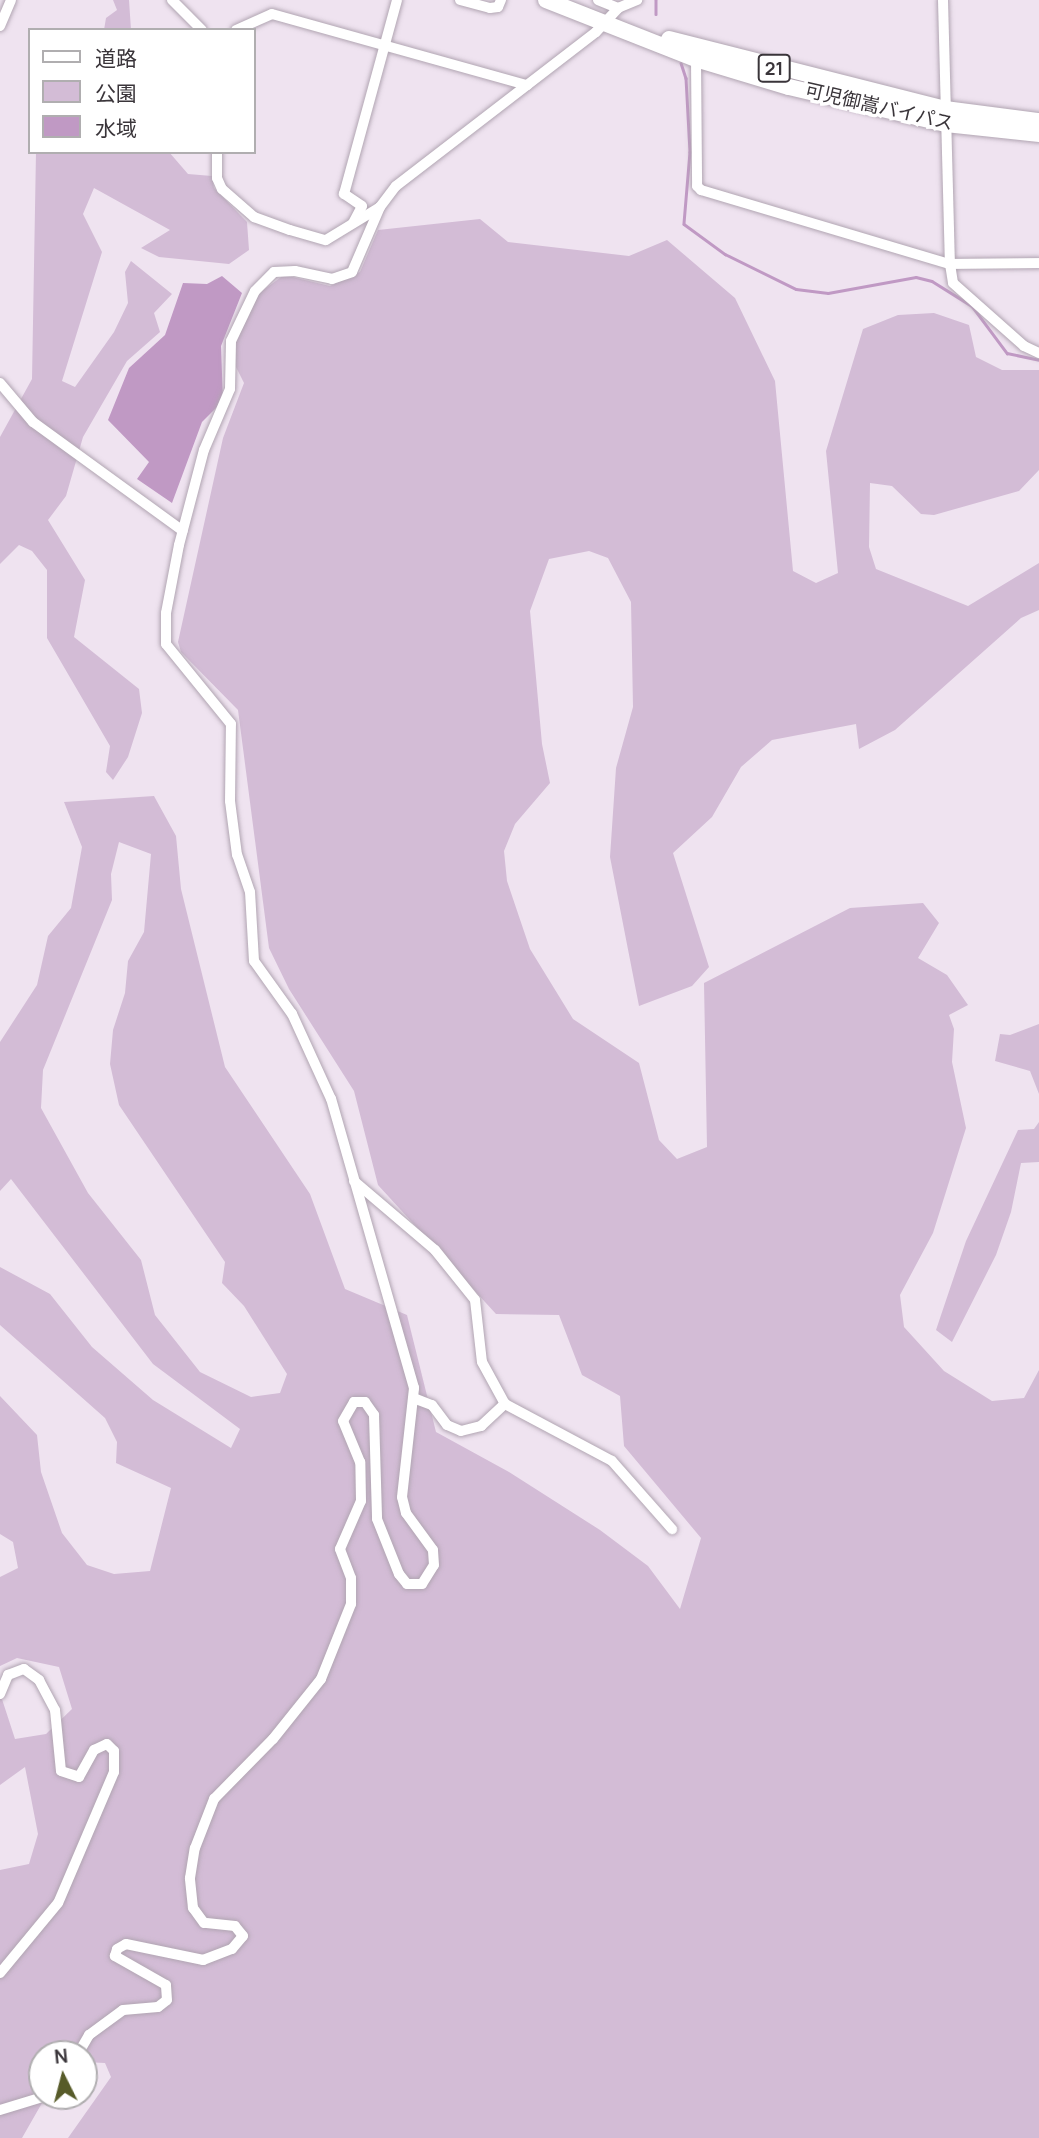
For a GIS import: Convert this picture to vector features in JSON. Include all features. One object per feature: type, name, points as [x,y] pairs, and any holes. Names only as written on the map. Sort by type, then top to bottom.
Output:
[{"type":"highway","name":"可児御嵩バイパス","points":[[546,0],[696,59],[789,87],[1039,134]]},
{"type":"highway","name":"可児御嵩バイパス","points":[[604,22],[945,116],[1039,121]]},
{"type":"street","points":[[0,26],[11,0]]},
{"type":"street","points":[[172,0],[200,28]]},
{"type":"street","points":[[353,223],[362,206],[344,194],[397,0]]},
{"type":"street","points":[[460,0],[490,8],[498,7],[501,0]]},
{"type":"street","points":[[598,0],[618,8]]},
{"type":"street","points":[[217,154],[217,178],[222,189],[254,217],[326,240],[380,207],[410,174],[527,85],[618,8],[637,0]]},
{"type":"street","points":[[943,0],[950,264],[953,283],[1024,346],[1039,353]]},
{"type":"street","points":[[240,28],[272,13],[527,85]]},
{"type":"street","points":[[696,59],[697,186],[701,190],[950,264],[1039,263]]},
{"type":"street","points":[[86,2040],[122,2010],[158,2007],[167,2000],[166,1985],[115,1956],[117,1949],[126,1944],[210,1960],[232,1950],[243,1936],[235,1926],[204,1923],[193,1908],[190,1878],[195,1848],[214,1799],[273,1739],[321,1679],[351,1604],[351,1578],[340,1549],[361,1501],[360,1462],[343,1421],[354,1402],[365,1402],[374,1415],[377,1518],[399,1574],[414,1586],[432,1574],[433,1550],[406,1513],[402,1497],[401,1478],[416,1399],[331,1099],[292,1014],[254,961],[250,892],[237,855],[230,802],[231,724],[166,644],[166,613],[183,531],[204,450],[230,389],[231,341],[249,301],[274,272],[295,271],[332,279],[352,272],[380,207]]},
{"type":"street","points":[[0,383],[33,422],[183,531]]},
{"type":"street","points":[[354,1181],[435,1250],[475,1300],[482,1362],[505,1404],[612,1461],[672,1529]]},
{"type":"street","points":[[416,1399],[432,1405],[447,1425],[461,1431],[481,1426],[505,1404]]},
{"type":"street","points":[[0,1694],[8,1675],[24,1669],[39,1680],[55,1710],[61,1771],[79,1777],[94,1750],[107,1744],[114,1751],[114,1772],[58,1903],[0,1973]]},
{"type":"street","points":[[0,2109],[28,2101]]},
{"type":"green space","points":[[113,0],[129,0],[131,28],[104,28],[106,18],[117,10]]},
{"type":"green space","points":[[36,154],[171,154],[188,174],[212,176],[214,188],[247,222],[249,250],[229,264],[159,257],[141,248],[170,230],[94,188],[83,214],[102,252],[62,381],[75,387],[114,332],[128,303],[125,272],[131,261],[172,294],[154,313],[160,332],[127,361],[83,437],[66,496],[48,520],[85,580],[74,637],[139,689],[142,713],[128,757],[113,780],[106,772],[110,746],[47,638],[47,570],[32,551],[19,545],[0,564],[0,437],[32,379]]},
{"type":"green space","points":[[480,219],[508,242],[629,256],[667,240],[735,298],[775,381],[793,571],[816,583],[838,573],[826,451],[863,329],[898,315],[934,313],[969,325],[976,357],[1002,370],[1039,370],[1039,470],[1019,491],[934,515],[921,514],[892,486],[870,483],[869,547],[876,569],[968,606],[1039,563],[1039,610],[1021,618],[895,730],[859,749],[856,724],[772,740],[741,767],[712,817],[673,853],[709,967],[692,986],[639,1006],[610,857],[616,768],[633,707],[631,602],[608,558],[589,551],[549,559],[530,611],[542,744],[550,783],[515,824],[504,851],[507,881],[530,949],[573,1019],[639,1063],[659,1140],[677,1159],[707,1147],[704,983],[850,908],[923,903],[939,923],[918,958],[947,975],[968,1005],[949,1015],[954,1029],[952,1062],[966,1128],[933,1233],[900,1295],[904,1327],[944,1371],[992,1401],[1024,1398],[1039,1370],[1039,2138],[68,2138],[88,2110],[98,2110],[98,2095],[111,2077],[105,2063],[98,2063],[98,2040],[28,2040],[28,2110],[38,2110],[22,2138],[0,2138],[0,1870],[29,1864],[38,1834],[25,1767],[0,1785],[0,1693],[15,1739],[46,1734],[72,1709],[59,1667],[17,1658],[0,1666],[0,1577],[18,1568],[13,1542],[0,1534],[0,1396],[37,1435],[41,1472],[62,1533],[87,1565],[114,1574],[150,1571],[171,1488],[116,1463],[117,1442],[105,1418],[0,1325],[0,1267],[50,1294],[92,1347],[153,1400],[231,1448],[240,1429],[153,1364],[11,1179],[0,1191],[0,1042],[37,985],[48,936],[71,908],[82,847],[64,802],[154,796],[176,836],[181,889],[225,1067],[310,1194],[345,1289],[407,1315],[436,1432],[509,1472],[600,1530],[648,1566],[680,1609],[701,1538],[624,1446],[620,1396],[582,1375],[559,1315],[496,1314],[378,1185],[354,1091],[289,989],[269,948],[238,710],[181,652],[178,642],[223,438],[244,383],[235,365],[236,340],[258,294],[284,275],[330,286],[360,272],[378,230]],"holes":[[[119,842],[151,854],[144,932],[128,961],[125,993],[113,1030],[110,1064],[119,1105],[225,1262],[222,1283],[244,1306],[287,1374],[280,1393],[251,1397],[200,1372],[155,1315],[141,1260],[88,1193],[41,1108],[43,1070],[112,900],[111,874]]]},
{"type":"green space","points":[[1039,1024],[1039,1094],[1030,1071],[995,1061],[1000,1034],[1010,1035]]},
{"type":"green space","points":[[1039,1122],[1039,1162],[1021,1163],[1011,1212],[996,1255],[952,1342],[936,1330],[966,1241],[1018,1130],[1034,1129]]},
{"type":"water","points":[[222,276],[242,293],[221,346],[223,401],[202,422],[172,503],[137,479],[149,462],[108,420],[129,368],[165,335],[183,283],[207,284]]},
{"type":"waterway","points":[[656,0],[656,14]]},
{"type":"waterway","points":[[681,63],[686,78],[690,152],[684,224],[725,254],[796,289],[828,293],[916,277],[932,281],[972,306],[1007,353],[1039,360]]}]
